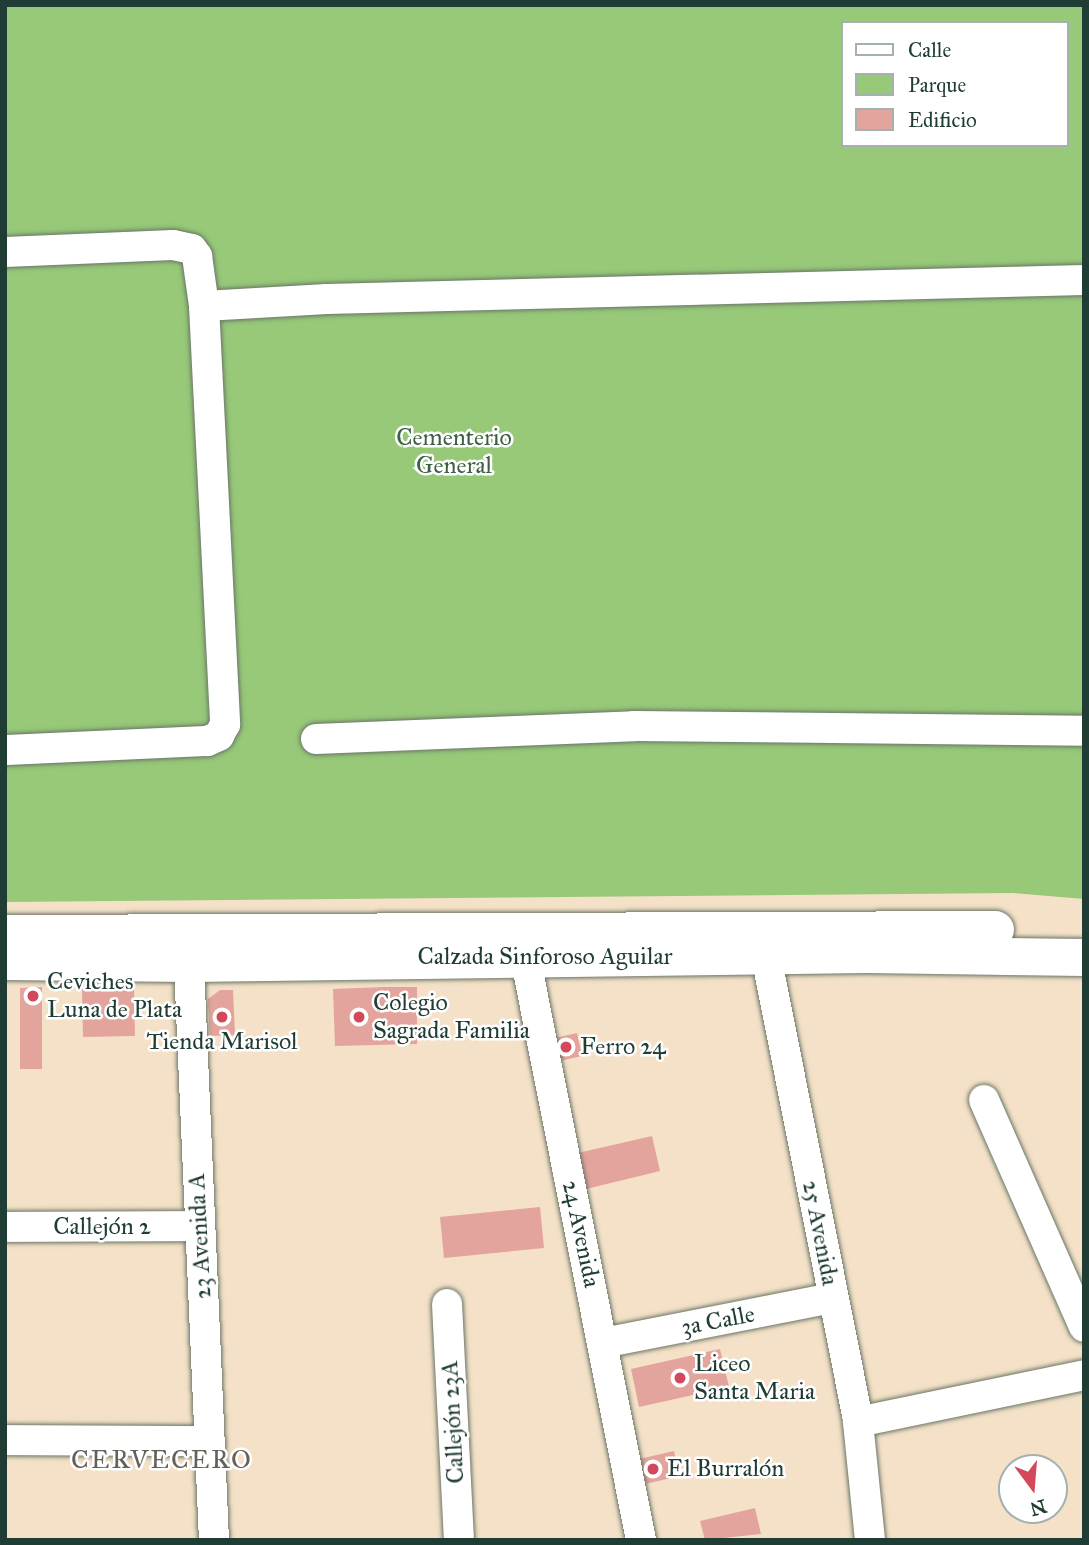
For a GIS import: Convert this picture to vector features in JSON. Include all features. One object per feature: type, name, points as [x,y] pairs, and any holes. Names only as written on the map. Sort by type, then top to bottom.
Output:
[{"type":"main road","name":"Calzada Sinforoso Aguilar","points":[[5,933],[188,947]]},
{"type":"main road","name":"Calzada Sinforoso Aguilar","points":[[5,961],[188,947],[762,942],[1084,933]]},
{"type":"main road","name":"Calzada Sinforoso Aguilar","points":[[762,942],[1084,957]]},
{"type":"street","points":[[5,252],[182,246],[197,256],[204,306],[225,724],[219,736],[207,741],[5,750]]},
{"type":"street","points":[[204,306],[327,299],[1084,280]]},
{"type":"street","points":[[316,739],[647,726],[1084,731]]},
{"type":"street","name":"24 Avenida","points":[[522,942],[641,1540]]},
{"type":"street","name":"25 Avenida","points":[[762,942],[858,1422],[870,1540]]},
{"type":"street","name":"23 Avenida A","points":[[188,947],[214,1540]]},
{"type":"street","points":[[984,1100],[1084,1328]]},
{"type":"street","name":"Callejón 2","points":[[5,1227],[199,1226]]},
{"type":"street","name":"3a Calle","points":[[603,1343],[833,1298]]},
{"type":"street","name":"Callejón 23A","points":[[447,1304],[459,1540]]},
{"type":"street","points":[[858,1422],[1084,1375]]},
{"type":"street","points":[[5,1440],[210,1441]]},
{"type":"green space","name":"Cementerio General","points":[[5,5],[1084,5],[1084,899],[1013,893],[5,902]]},
{"type":"building","points":[[42,987],[42,1069],[20,1069],[20,988]]},
{"type":"building","points":[[417,987],[417,1044],[335,1046],[333,989]]},
{"type":"building","points":[[134,988],[135,1036],[83,1037],[82,989]]},
{"type":"building","name":"Tienda Marisol","points":[[220,990],[233,990],[235,1035],[210,1036],[208,999]]},
{"type":"building","name":"Ferro 24","points":[[577,1033],[582,1056],[555,1062],[550,1039]]},
{"type":"building","points":[[652,1136],[660,1171],[578,1191],[569,1155]]},
{"type":"building","points":[[540,1207],[544,1248],[444,1258],[440,1217]]},
{"type":"building","name":"Liceo Santa Maria","points":[[720,1349],[729,1387],[639,1407],[631,1369]]},
{"type":"building","name":"El Burralón","points":[[674,1451],[680,1476],[632,1487],[626,1462]]},
{"type":"building","points":[[755,1508],[761,1534],[705,1540],[700,1521]]},
{"type":"place","name":"Ceviches Luna de Plata","points":[[33,996]]},
{"type":"place","name":"Tienda Marisol","points":[[222,1017]]},
{"type":"place","name":"Colegio Sagrada Familia","points":[[359,1017]]},
{"type":"place","name":"Ferro 24","points":[[566,1047]]},
{"type":"place","name":"Liceo Santa Maria","points":[[680,1378]]},
{"type":"place","name":"El Burralón","points":[[653,1469]]},
{"type":"district","name":"CERVECERO","points":[[162,1460]]}]
